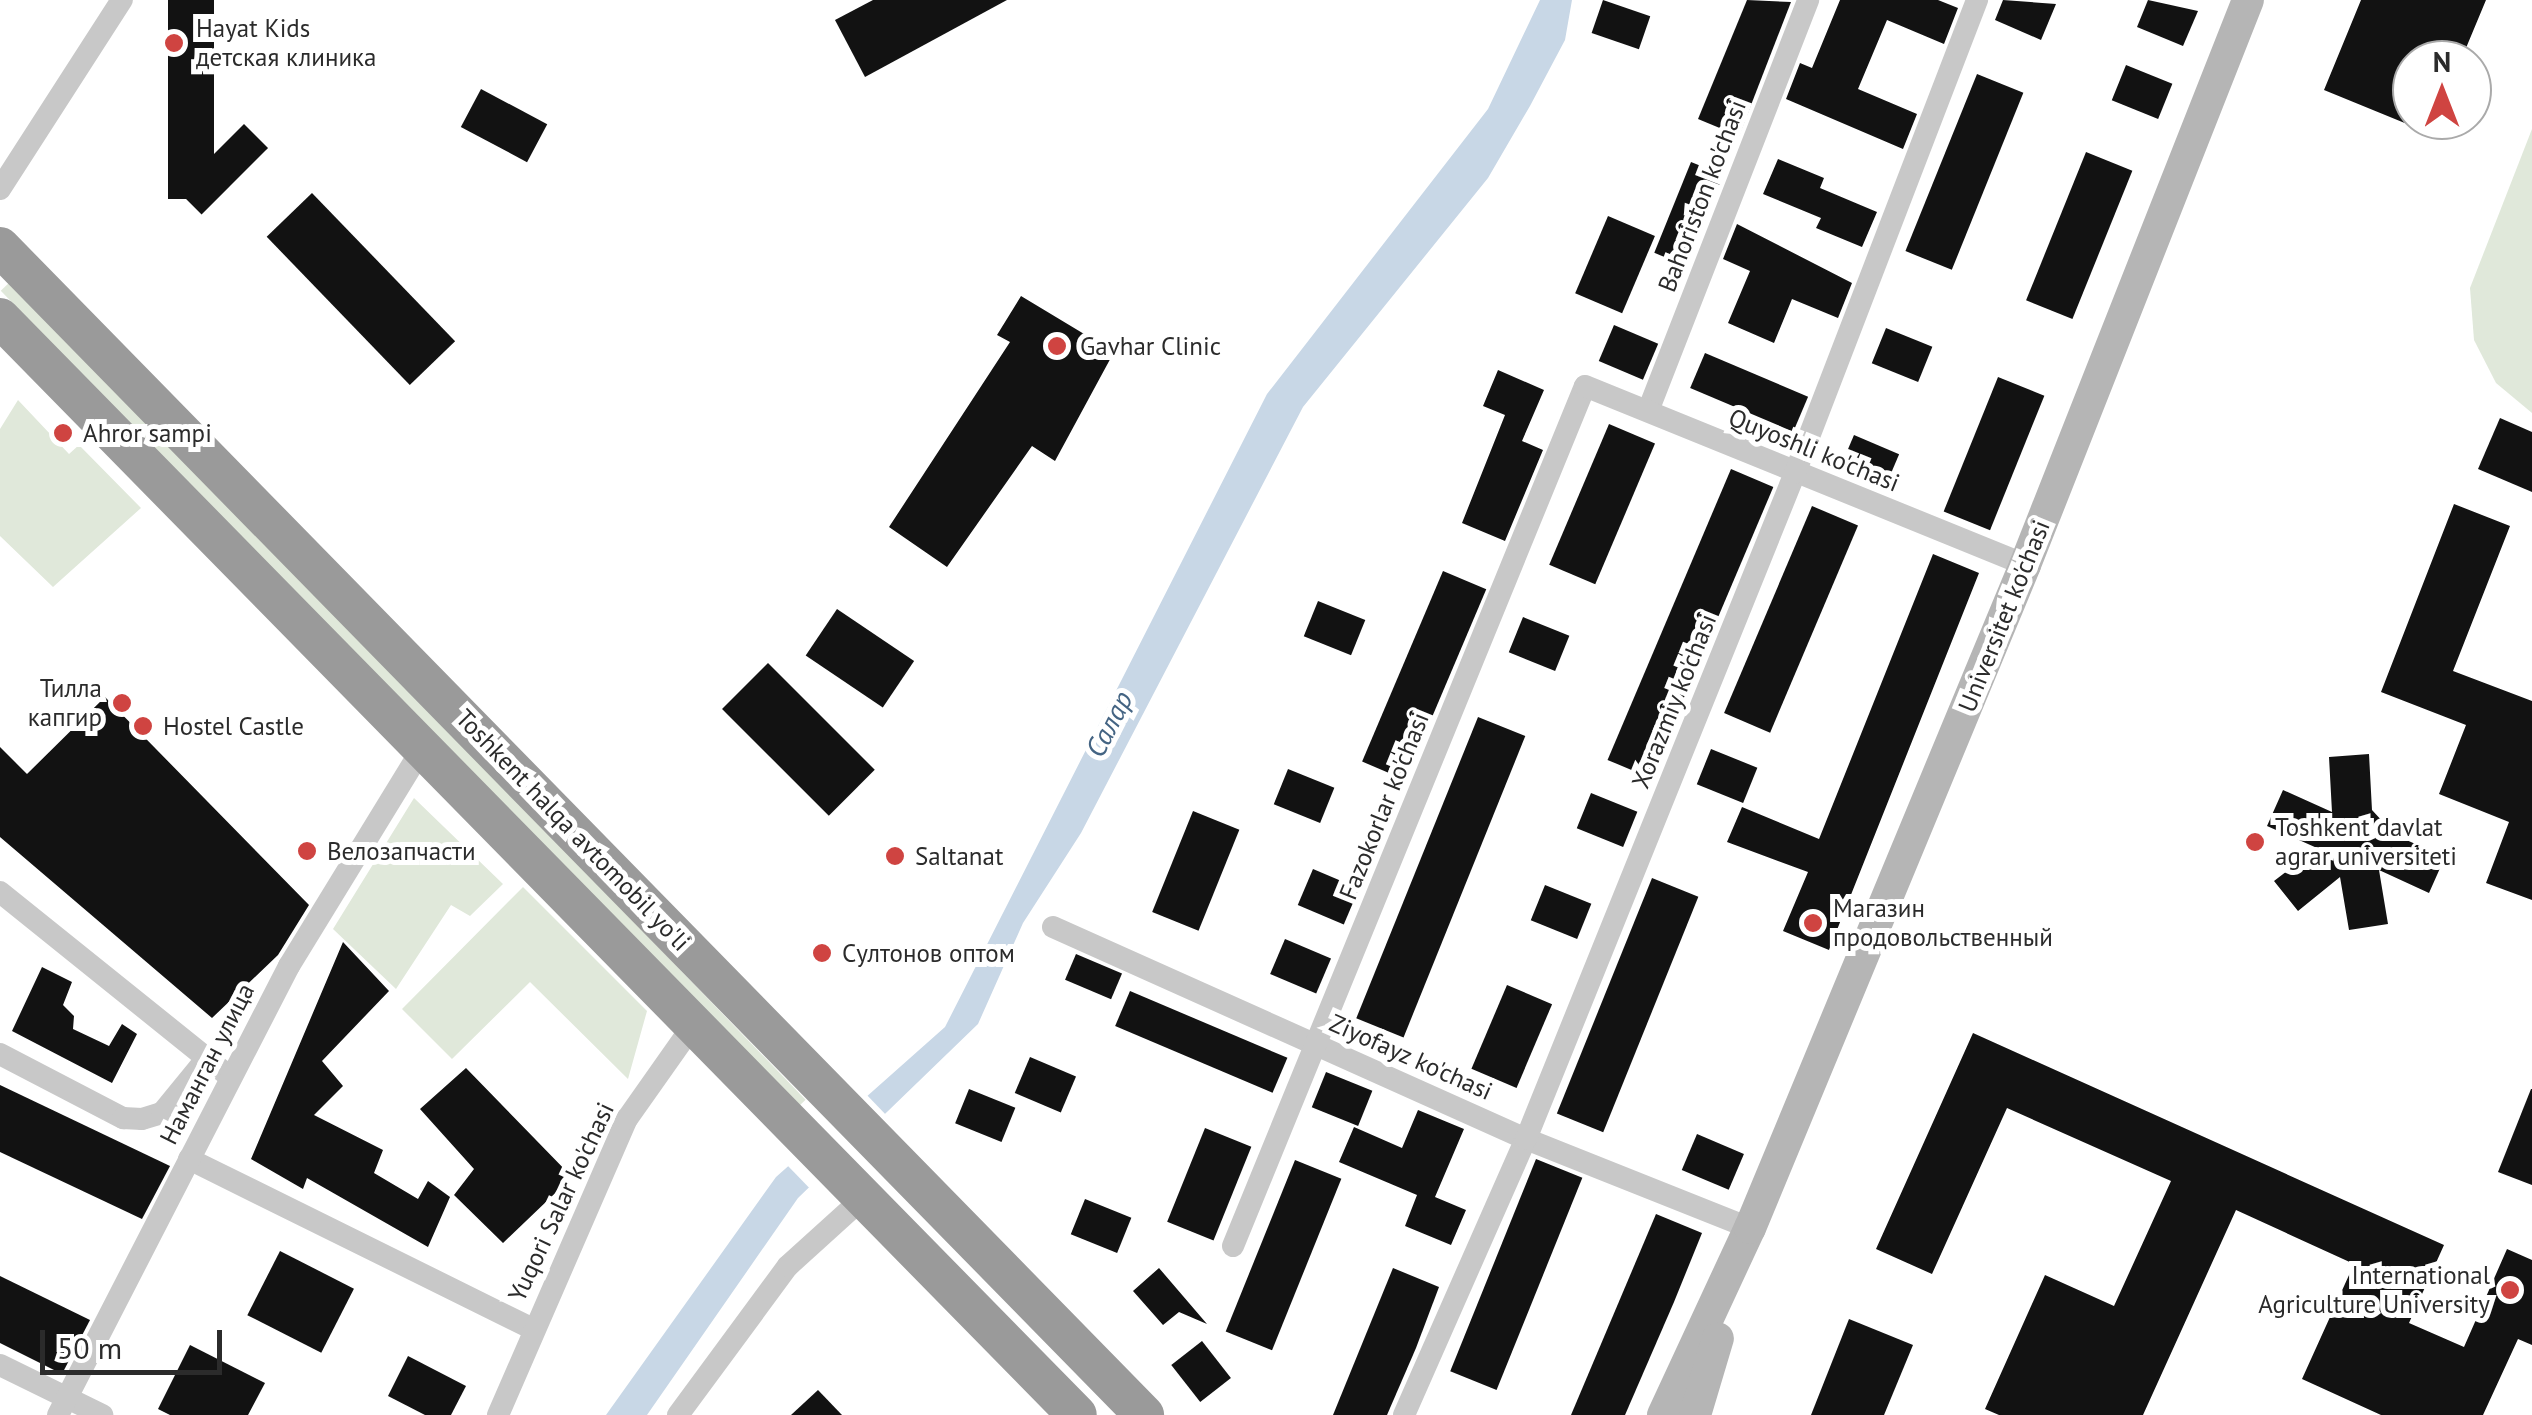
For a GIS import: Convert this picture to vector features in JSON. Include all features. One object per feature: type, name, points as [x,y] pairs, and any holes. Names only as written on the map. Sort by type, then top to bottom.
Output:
[{"type":"highway","name":"Toshkent halqa avtomobil yo'li","points":[[0,247],[1144,1415]]},
{"type":"highway","name":"Toshkent halqa avtomobil yo'li","points":[[0,318],[856,1188],[1063,1410]]},
{"type":"main road","name":"Universitet ko'chasi","points":[[1664,1415],[1750,1228],[2025,565],[2248,0]]},
{"type":"main road","name":"Universitet ko'chasi","points":[[1695,1415],[1750,1228]]},
{"type":"street","points":[[0,189],[122,0]]},
{"type":"street","name":"Bahoriston ko'chasi","points":[[1648,412],[1808,0]]},
{"type":"street","name":"Xorazmiy ko'chasi","points":[[1404,1415],[1526,1138],[1796,473],[1977,0]]},
{"type":"street","name":"Quyoshli ko'chasi","points":[[1585,386],[2025,565]]},
{"type":"street","name":"Fazokorlar ko'chasi","points":[[1233,1246],[1585,386]]},
{"type":"street","name":"Наманган улица","points":[[62,1406],[289,966],[422,748]]},
{"type":"street","points":[[0,892],[230,1077]]},
{"type":"street","name":"Ziyofayz ko'chasi","points":[[1053,927],[1526,1138],[1750,1228]]},
{"type":"street","name":"Yuqori Salar ko'chasi","points":[[498,1415],[532,1328],[627,1118],[694,1024]]},
{"type":"street","points":[[0,1054],[123,1118],[142,1120],[162,1112],[206,1058]]},
{"type":"street","points":[[190,1159],[532,1328]]},
{"type":"street","points":[[678,1415],[788,1266],[856,1188]]},
{"type":"street","points":[[0,1365],[62,1406],[102,1415]]},
{"type":"shaded area","points":[[2532,129],[2532,413],[2496,383],[2474,340],[2470,288]]},
{"type":"shaded area","points":[[13,279],[806,1100],[793,1112],[1,291]]},
{"type":"shaded area","points":[[18,400],[69,454],[79,445],[141,508],[53,587],[0,536],[0,429]]},
{"type":"shaded area","points":[[414,798],[503,884],[470,916],[451,905],[396,989],[333,929]]},
{"type":"shaded area","points":[[523,887],[647,1011],[628,1079],[530,982],[452,1059],[402,1009]]},
{"type":"water","name":"Салар","points":[[1540,0],[1572,0],[1565,40],[1530,106],[1488,178],[1303,407],[1081,833],[1023,923],[978,1024],[798,1198],[647,1415],[606,1415],[776,1177],[945,1027],[1267,394],[1488,109]]},
{"type":"pier","points":[[864,1092],[889,1118],[813,1192],[788,1166]]},
{"type":"building","points":[[168,0],[214,0],[214,199],[168,199]]},
{"type":"building","points":[[873,0],[1007,0],[865,77],[835,20]]},
{"type":"building","points":[[1603,0],[1650,16],[1639,49],[1592,33]]},
{"type":"building","points":[[1747,0],[1791,2],[1739,136],[1698,119]]},
{"type":"building","points":[[1840,0],[1938,0],[1958,8],[1944,44],[1887,20],[1858,89],[1917,114],[1903,149],[1786,99],[1800,63],[1812,68]]},
{"type":"building","points":[[2003,0],[2056,4],[2041,40],[1995,20]]},
{"type":"building","points":[[2148,0],[2198,11],[2183,46],[2137,27]]},
{"type":"building","points":[[2361,0],[2486,0],[2469,40],[2392,40],[2392,118],[2324,90]]},
{"type":"building","points":[[2126,65],[2172,84],[2158,119],[2112,100]]},
{"type":"building","points":[[1977,74],[2023,93],[1952,270],[1905,251]]},
{"type":"building","points":[[481,89],[547,124],[527,162],[461,127]]},
{"type":"building","points":[[244,124],[268,148],[202,215],[178,190]]},
{"type":"building","points":[[2086,152],[2132,171],[2072,319],[2026,300]]},
{"type":"building","points":[[1778,159],[1824,178],[1820,188],[1877,212],[1862,247],[1816,228],[1821,218],[1763,194]]},
{"type":"building","points":[[1691,162],[1723,175],[1687,266],[1654,253]]},
{"type":"building","points":[[312,193],[455,341],[410,385],[267,237]]},
{"type":"building","points":[[1608,216],[1655,236],[1622,313],[1575,293]]},
{"type":"building","points":[[1737,224],[1852,283],[1838,318],[1792,299],[1774,343],[1728,323],[1750,271],[1723,259]]},
{"type":"building","points":[[1021,296],[1114,352],[1055,461],[1032,446],[947,567],[889,527],[1010,342],[997,335]]},
{"type":"building","points":[[1614,325],[1658,344],[1643,380],[1599,361]]},
{"type":"building","points":[[1886,328],[1932,347],[1918,382],[1872,363]]},
{"type":"building","points":[[1705,353],[1808,397],[1793,432],[1690,388]]},
{"type":"building","points":[[1498,370],[1544,390],[1522,441],[1543,450],[1505,541],[1462,523],[1505,415],[1483,406]]},
{"type":"building","points":[[1998,377],[2044,396],[1990,530],[1944,511]]},
{"type":"building","points":[[2500,418],[2532,432],[2532,492],[2478,469]]},
{"type":"building","points":[[1609,424],[1655,444],[1595,584],[1549,565]]},
{"type":"building","points":[[1854,435],[1899,454],[1884,489],[1839,470]]},
{"type":"building","points":[[1731,469],[1773,487],[1650,778],[1608,760]]},
{"type":"building","points":[[2454,504],[2510,526],[2453,671],[2532,701],[2532,900],[2486,883],[2509,822],[2439,794],[2466,725],[2381,692]]},
{"type":"building","points":[[1812,506],[1858,526],[1770,733],[1724,713]]},
{"type":"building","points":[[1933,554],[1979,573],[1829,950],[1783,931],[1808,872],[1727,842],[1742,807],[1819,839]]},
{"type":"building","points":[[1443,571],[1486,589],[1405,780],[1362,762]]},
{"type":"building","points":[[1318,601],[1365,620],[1351,655],[1304,636]]},
{"type":"building","points":[[837,609],[914,661],[883,707],[806,655]]},
{"type":"building","points":[[1523,617],[1569,636],[1555,671],[1509,652]]},
{"type":"building","points":[[768,663],[875,770],[829,816],[722,709]]},
{"type":"building","points":[[105,697],[309,905],[278,955],[212,1018],[0,837],[0,747],[27,774]]},
{"type":"building","points":[[1478,717],[1525,736],[1404,1037],[1356,1018]]},
{"type":"building","points":[[1711,749],[1757,768],[1743,803],[1697,784]]},
{"type":"building","points":[[2369,754],[2372,810],[2395,835],[2445,857],[2429,893],[2379,870],[2388,924],[2349,930],[2340,877],[2298,911],[2274,881],[2317,848],[2267,826],[2283,790],[2332,812],[2329,757]]},
{"type":"building","points":[[1288,769],[1334,788],[1320,823],[1274,804]]},
{"type":"building","points":[[1591,793],[1637,812],[1623,847],[1577,828]]},
{"type":"building","points":[[1193,811],[1239,830],[1199,931],[1152,912]]},
{"type":"building","points":[[1313,869],[1359,889],[1344,924],[1298,905]]},
{"type":"building","points":[[1652,878],[1698,897],[1603,1132],[1557,1114]]},
{"type":"building","points":[[1545,885],[1591,904],[1577,939],[1531,920]]},
{"type":"building","points":[[1285,939],[1331,959],[1316,994],[1270,974]]},
{"type":"building","points":[[343,942],[389,991],[322,1061],[343,1086],[314,1115],[383,1150],[374,1173],[418,1199],[428,1181],[450,1197],[428,1247],[307,1178],[303,1189],[251,1159]]},
{"type":"building","points":[[1076,954],[1122,974],[1111,999],[1065,980]]},
{"type":"building","points":[[42,967],[72,982],[63,1005],[74,1016],[73,1029],[109,1046],[122,1024],[137,1034],[112,1083],[12,1031]]},
{"type":"building","points":[[1507,985],[1552,1004],[1517,1088],[1471,1069]]},
{"type":"building","points":[[1130,991],[1287,1058],[1273,1093],[1115,1026]]},
{"type":"building","points":[[1973,1033],[2444,1245],[2409,1323],[2464,1347],[2507,1249],[2532,1260],[2532,1345],[2518,1339],[2483,1415],[2381,1415],[2302,1379],[2354,1264],[2236,1210],[2143,1415],[1999,1415],[1985,1409],[2045,1275],[2114,1306],[2171,1181],[2007,1108],[1932,1274],[1876,1249]]},
{"type":"building","points":[[1030,1057],[1076,1077],[1061,1112],[1015,1093]]},
{"type":"building","points":[[466,1068],[572,1177],[503,1243],[454,1195],[474,1169],[420,1109]]},
{"type":"building","points":[[1326,1072],[1372,1091],[1358,1126],[1312,1107]]},
{"type":"building","points":[[0,1085],[170,1166],[142,1219],[0,1152]]},
{"type":"building","points":[[969,1089],[1015,1108],[1001,1142],[955,1123]]},
{"type":"building","points":[[2532,1089],[2532,1185],[2498,1172]]},
{"type":"building","points":[[1418,1110],[1464,1129],[1435,1197],[1466,1210],[1451,1245],[1405,1226],[1417,1195],[1339,1162],[1354,1127],[1402,1148]]},
{"type":"building","points":[[1205,1128],[1251,1147],[1214,1240],[1167,1222]]},
{"type":"building","points":[[1697,1134],[1744,1154],[1729,1190],[1682,1170]]},
{"type":"building","points":[[1536,1159],[1582,1178],[1497,1390],[1450,1371]]},
{"type":"building","points":[[1295,1160],[1341,1179],[1272,1350],[1226,1332]]},
{"type":"building","points":[[1085,1199],[1131,1218],[1117,1253],[1071,1234]]},
{"type":"building","points":[[1656,1214],[1702,1233],[1674,1302],[1625,1415],[1571,1415]]},
{"type":"building","points":[[280,1251],[354,1289],[321,1353],[247,1315]]},
{"type":"building","points":[[1159,1268],[1207,1324],[1179,1312],[1163,1325],[1133,1291]]},
{"type":"building","points":[[1393,1268],[1439,1287],[1416,1348],[1387,1415],[1333,1415]]},
{"type":"building","points":[[0,1276],[90,1320],[62,1374],[0,1343]]},
{"type":"building","points":[[1849,1319],[1913,1345],[1884,1415],[1811,1415]]},
{"type":"building","points":[[1202,1341],[1231,1378],[1200,1402],[1171,1365]]},
{"type":"building","points":[[190,1345],[265,1383],[248,1415],[170,1415],[158,1409]]},
{"type":"building","points":[[408,1356],[466,1386],[451,1415],[425,1415],[388,1396]]},
{"type":"building","points":[[818,1390],[842,1415],[791,1415]]},
{"type":"place","name":"Hayat Kids детская клиника","points":[[174,43]]},
{"type":"place","name":"Gavhar Clinic","points":[[1057,346]]},
{"type":"place","name":"Ahror sampi","points":[[63,433]]},
{"type":"place","name":"Тилла капгир","points":[[122,703]]},
{"type":"place","name":"Hostel Castle","points":[[143,726]]},
{"type":"place","name":"Toshkent davlat agrar universiteti","points":[[2255,842]]},
{"type":"place","name":"Велозапчасти","points":[[307,851]]},
{"type":"place","name":"Saltanat","points":[[895,856]]},
{"type":"place","name":"Магазин продовольственный","points":[[1813,923]]},
{"type":"place","name":"Султонов оптом","points":[[822,953]]},
{"type":"place","name":"International Agriculture University","points":[[2510,1290]]}]
